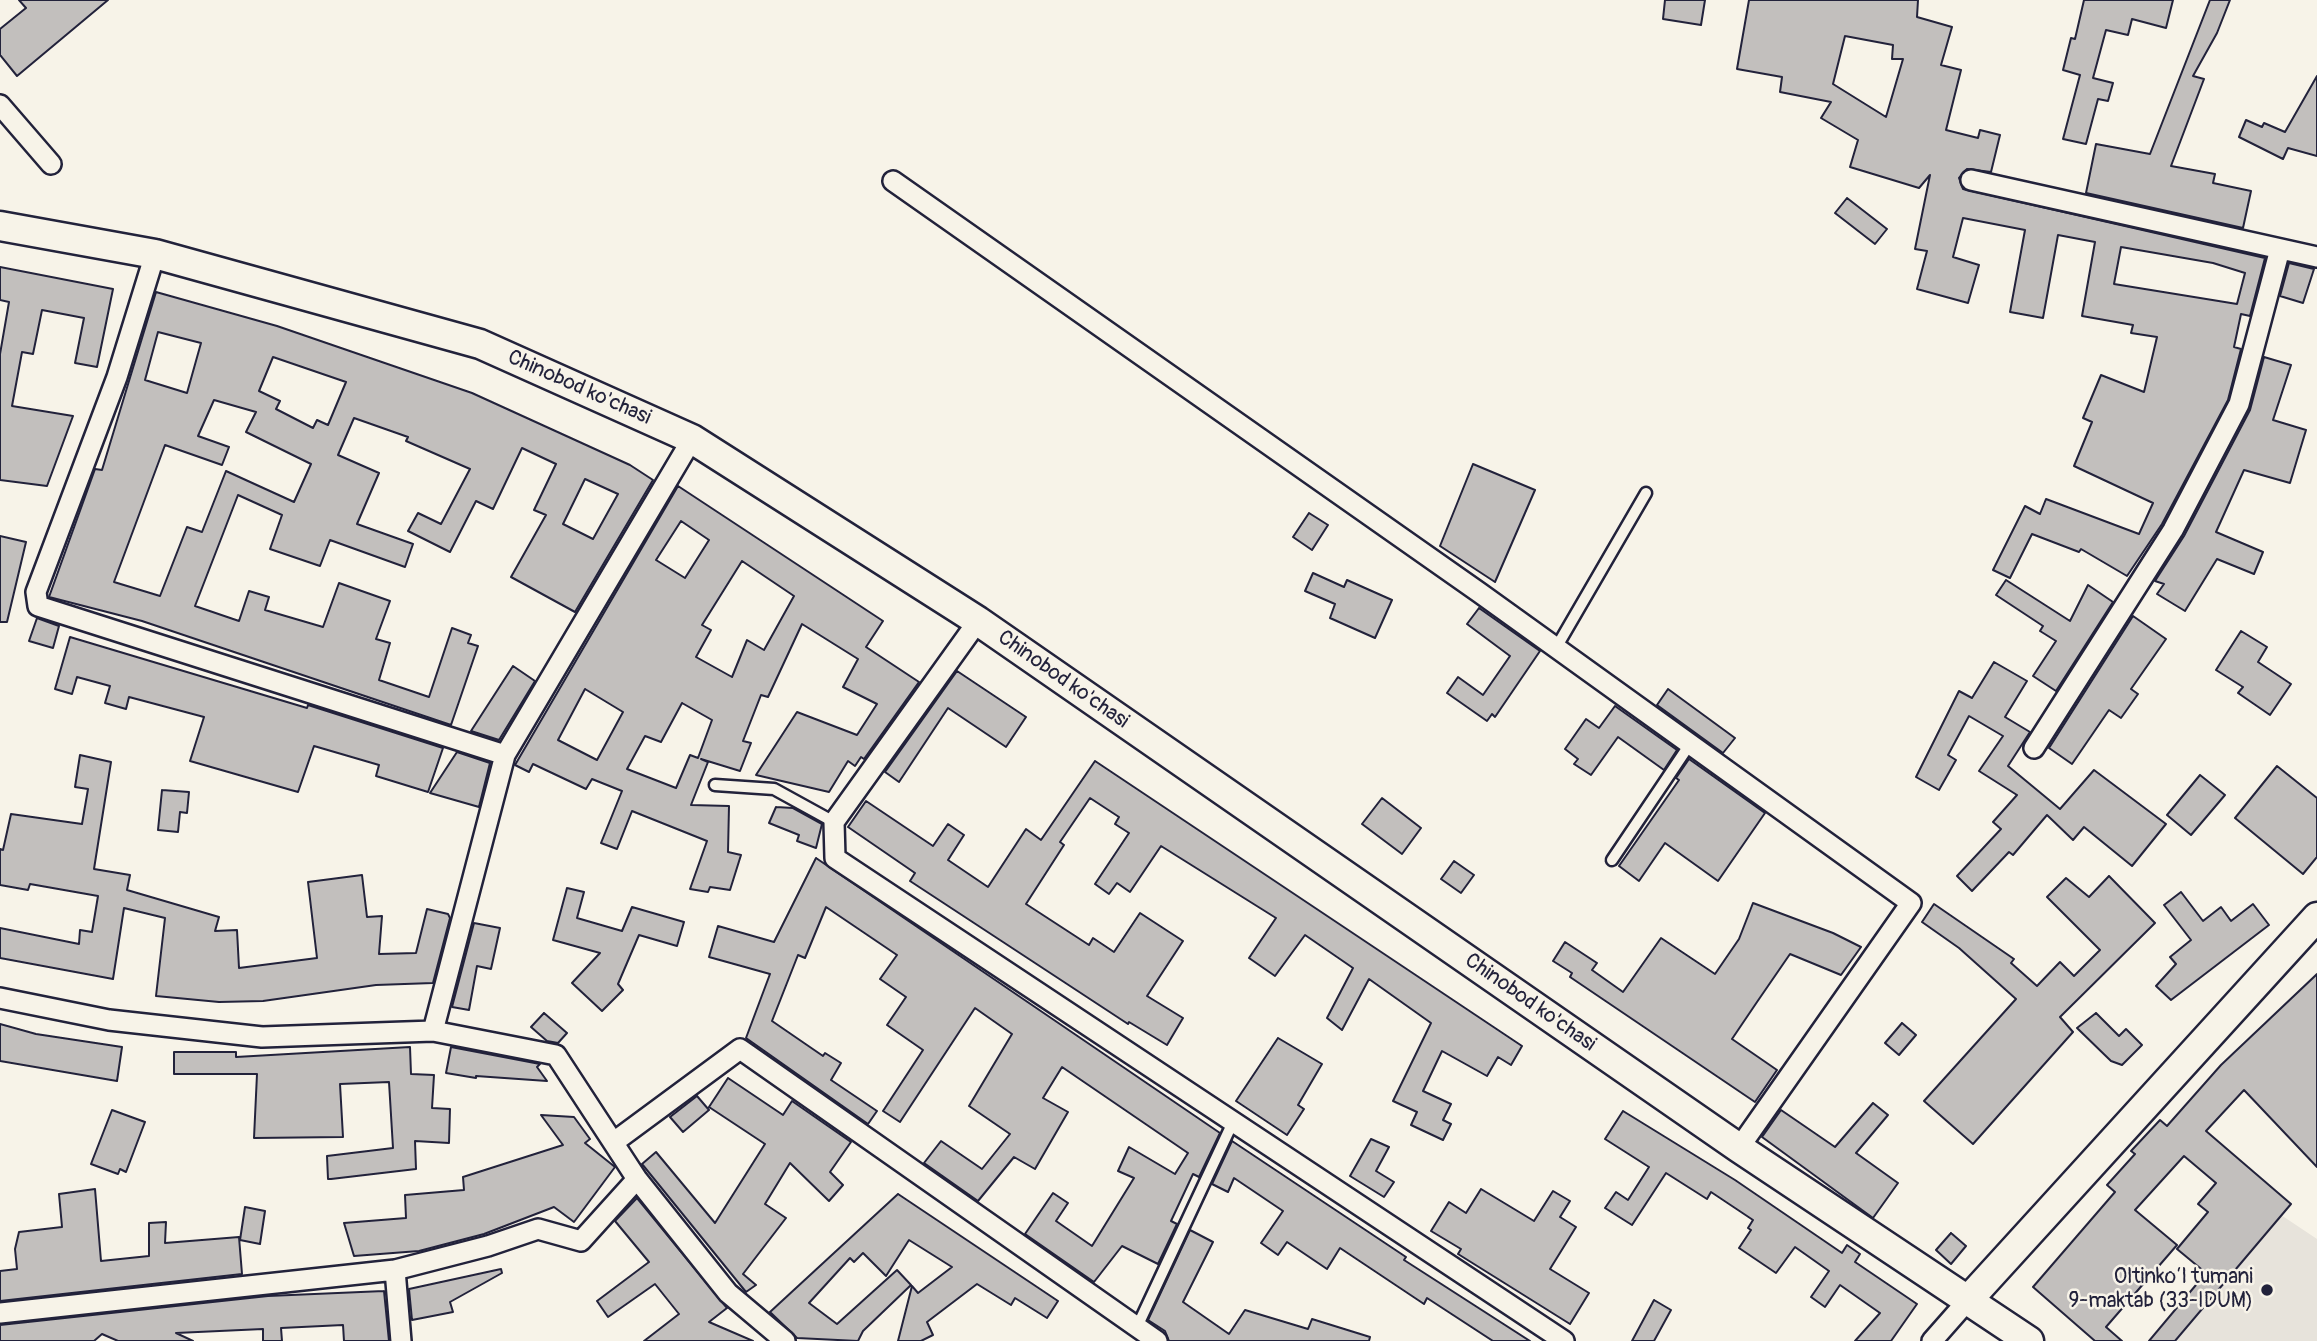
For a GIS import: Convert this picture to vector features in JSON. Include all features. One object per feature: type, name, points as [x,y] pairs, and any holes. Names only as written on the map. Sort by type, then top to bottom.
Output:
[{"type":"street","points":[[0,105],[51,164]]},
{"type":"street","points":[[1971,180],[2317,257]]},
{"type":"street","points":[[893,181],[1911,902],[1739,1148]]},
{"type":"street","name":"Chinobod ko'chasi","points":[[0,226],[155,254],[480,344],[692,439],[978,621],[1739,1148],[2029,1341]]},
{"type":"street","points":[[2034,748],[2173,530],[2239,404],[2280,248]]},
{"type":"street","points":[[155,254],[117,377],[36,592],[38,606],[505,755]]},
{"type":"street","points":[[433,1031],[505,755],[692,439]]},
{"type":"street","points":[[978,621],[834,822],[835,858],[1564,1341]]},
{"type":"street","points":[[1932,1341],[2317,917]]},
{"type":"street","points":[[0,998],[109,1020],[262,1037],[433,1031],[556,1055],[637,1179],[728,1293],[785,1341]]},
{"type":"street","points":[[614,1142],[740,1049],[1157,1341]]},
{"type":"street","points":[[0,1314],[395,1270],[488,1246],[538,1229],[581,1241],[637,1179]]},
{"type":"street","points":[[395,1270],[401,1341]]},
{"type":"lane","points":[[1556,649],[1646,493]]},
{"type":"lane","points":[[1612,860],[1690,744]]},
{"type":"lane","points":[[715,785],[774,789],[834,822]]},
{"type":"lane","points":[[1137,1327],[1234,1120]]},
{"type":"shaded area","name":"Oltinko‘l tumani 9-maktab (33-IDUM)","points":[[2281,1215],[2317,1239],[2317,1341],[2175,1341]]},
{"type":"building","points":[[19,0],[108,0],[17,76],[0,55],[0,29],[26,8]]},
{"type":"building","points":[[1665,0],[1705,0],[1701,25],[1663,19]]},
{"type":"building","points":[[1749,0],[1918,0],[1917,17],[1952,27],[1941,65],[1961,70],[1946,130],[1978,138],[1980,130],[2000,135],[1991,172],[1967,169],[1959,178],[1963,189],[2265,258],[2250,316],[2241,314],[2234,347],[2241,349],[2228,400],[2162,524],[2127,576],[2081,549],[2079,552],[2032,534],[2010,578],[1993,570],[2025,506],[2040,514],[2046,499],[2139,534],[2153,503],[2074,466],[2092,422],[2083,418],[2101,375],[2144,392],[2157,337],[2131,333],[2133,325],[2082,316],[2095,242],[2058,235],[2043,318],[2010,312],[2025,230],[1963,218],[1953,257],[1979,265],[1968,303],[1917,289],[1927,251],[1915,249],[1930,175],[1919,188],[1850,167],[1858,140],[1821,118],[1831,102],[1780,92],[1782,77],[1737,69]],"holes":[[[1845,36],[1893,45],[1892,59],[1903,59],[1886,117],[1833,84]],[[2121,247],[2213,263],[2245,273],[2237,304],[2114,284]]]},
{"type":"building","points":[[2084,0],[2173,0],[2166,28],[2132,19],[2128,35],[2106,30],[2093,78],[2113,83],[2108,101],[2098,99],[2086,144],[2063,139],[2080,75],[2063,70],[2071,38],[2075,39]]},
{"type":"building","points":[[2210,0],[2230,0],[2217,33],[2193,76],[2204,79],[2171,166],[2215,174],[2213,183],[2251,191],[2243,228],[2086,193],[2096,144],[2150,154]]},
{"type":"building","points":[[2317,76],[2317,156],[2288,148],[2283,159],[2239,137],[2246,120],[2262,127],[2264,123],[2285,132]]},
{"type":"building","points":[[1847,198],[1887,229],[1875,244],[1835,213]]},
{"type":"building","points":[[2289,263],[2314,269],[2303,303],[2280,296]]},
{"type":"building","points":[[0,267],[113,289],[97,367],[75,363],[84,318],[42,310],[33,354],[22,352],[12,406],[73,416],[47,486],[0,480],[0,354],[9,302],[0,300]]},
{"type":"building","points":[[156,292],[277,326],[472,393],[630,465],[653,480],[575,612],[511,577],[546,515],[534,510],[556,464],[522,448],[493,509],[476,501],[450,552],[408,531],[418,513],[441,524],[470,469],[406,441],[408,437],[354,418],[338,455],[379,473],[357,524],[413,544],[405,567],[330,540],[320,566],[270,549],[282,515],[238,495],[195,606],[239,621],[249,591],[269,597],[265,610],[323,627],[339,583],[390,601],[376,639],[390,643],[379,680],[429,697],[452,628],[471,635],[468,643],[478,646],[451,725],[142,621],[49,597],[95,469],[102,470]],"holes":[[[158,332],[201,343],[187,393],[145,380]],[[273,357],[346,382],[328,425],[317,420],[313,428],[276,409],[280,401],[259,391]],[[214,400],[256,412],[246,432],[311,464],[294,502],[226,471],[202,532],[187,527],[160,596],[114,582],[165,445],[222,465],[229,447],[198,436]],[[585,479],[618,494],[593,539],[563,524]]]},
{"type":"building","points":[[2264,357],[2291,365],[2273,420],[2306,430],[2290,483],[2244,470],[2216,532],[2263,552],[2254,574],[2217,559],[2185,611],[2157,594],[2164,584],[2155,581],[2184,536],[2250,410]]},
{"type":"building","points":[[1473,464],[1535,490],[1495,582],[1440,546]]},
{"type":"building","points":[[678,486],[883,621],[866,647],[919,682],[864,759],[861,757],[855,766],[848,761],[829,792],[756,775],[797,712],[857,735],[877,704],[843,687],[858,659],[802,624],[768,697],[761,695],[743,741],[751,743],[740,771],[701,759],[708,762],[691,805],[729,806],[728,852],[741,855],[730,890],[710,887],[708,892],[690,889],[707,841],[632,811],[617,849],[601,843],[622,791],[592,779],[586,789],[533,764],[529,772],[515,765]],"holes":[[[681,521],[709,540],[685,578],[656,560]],[[742,561],[794,596],[764,650],[747,640],[732,677],[696,657],[711,630],[702,625]],[[585,689],[623,712],[597,760],[558,740]],[[682,703],[712,720],[698,758],[690,755],[676,788],[627,769],[645,736],[661,742]]]},
{"type":"building","points":[[1309,513],[1328,525],[1312,550],[1293,537]]},
{"type":"building","points":[[0,536],[26,542],[7,622],[0,622]]},
{"type":"building","points":[[1313,573],[1344,587],[1347,580],[1392,600],[1375,638],[1330,618],[1335,604],[1305,591]]},
{"type":"building","points":[[2006,580],[2070,621],[2088,585],[2113,602],[2056,691],[2033,676],[2056,641],[2040,631],[2043,626],[1996,595]]},
{"type":"building","points":[[1479,608],[1540,651],[1495,717],[1492,714],[1487,721],[1447,693],[1458,677],[1483,695],[1510,656],[1467,624]]},
{"type":"building","points":[[2133,616],[2166,639],[2131,689],[2138,694],[2121,718],[2109,710],[2072,764],[2049,748]]},
{"type":"building","points":[[37,618],[59,626],[53,648],[29,641]]},
{"type":"building","points":[[2241,631],[2267,647],[2258,662],[2291,684],[2270,715],[2238,693],[2243,687],[2216,670]]},
{"type":"building","points":[[70,637],[307,708],[308,705],[443,748],[428,792],[376,776],[379,765],[314,746],[298,792],[190,761],[204,717],[129,697],[126,709],[105,703],[110,686],[77,677],[72,694],[55,689]]},
{"type":"building","points":[[1994,662],[2027,681],[2005,717],[2030,732],[2008,766],[2060,809],[2094,770],[2166,824],[2132,866],[2084,827],[2073,840],[2047,815],[2013,855],[2009,852],[1972,891],[1957,876],[2001,829],[1993,822],[2017,795],[1979,771],[2003,736],[1969,716],[1948,755],[1956,760],[1939,790],[1916,777],[1959,691],[1972,698]]},
{"type":"building","points":[[513,666],[535,681],[499,740],[471,731]]},
{"type":"building","points":[[957,671],[1026,717],[1006,747],[948,708],[899,782],[885,772]]},
{"type":"building","points":[[1668,689],[1735,738],[1723,753],[1657,705]]},
{"type":"building","points":[[1615,706],[1677,750],[1664,770],[1618,737],[1591,775],[1574,764],[1578,759],[1565,749],[1586,719],[1599,728]]},
{"type":"building","points":[[457,752],[490,763],[479,807],[430,793]]},
{"type":"building","points":[[80,755],[111,762],[94,869],[130,875],[127,890],[219,917],[215,931],[237,930],[239,968],[317,958],[308,882],[362,875],[367,917],[382,916],[379,954],[416,953],[427,909],[448,914],[450,918],[433,983],[376,985],[263,1001],[219,1002],[156,996],[165,918],[124,908],[113,979],[0,958],[0,928],[79,944],[80,930],[92,932],[98,896],[30,884],[28,890],[0,885],[0,849],[3,850],[11,814],[82,824],[88,789],[75,787]]},
{"type":"building","points":[[1689,759],[1765,813],[1718,881],[1665,843],[1639,881],[1619,866],[1679,780],[1676,778]]},
{"type":"building","points":[[1095,761],[1522,1046],[1511,1065],[1498,1057],[1487,1076],[1442,1051],[1423,1091],[1451,1104],[1443,1120],[1451,1124],[1443,1140],[1411,1125],[1417,1112],[1393,1101],[1431,1023],[1369,979],[1342,1030],[1327,1018],[1353,968],[1305,935],[1275,976],[1249,958],[1276,918],[1161,846],[1130,892],[1117,883],[1109,894],[1095,884],[1129,833],[1115,824],[1119,817],[1090,798],[1060,842],[1064,845],[1026,904],[1089,945],[1093,938],[1114,952],[1140,913],[1183,941],[1147,996],[1183,1018],[1167,1045],[1129,1022],[1128,1024],[910,881],[915,873],[848,827],[866,801],[933,846],[948,824],[964,835],[948,860],[988,887],[1026,829],[1041,840]]},
{"type":"building","points":[[2277,766],[2317,798],[2317,857],[2303,874],[2235,818]]},
{"type":"building","points":[[2200,775],[2225,795],[2191,835],[2167,815]]},
{"type":"building","points":[[162,790],[189,792],[187,813],[180,812],[178,832],[158,830]]},
{"type":"building","points":[[1382,798],[1421,828],[1402,854],[1362,824]]},
{"type":"building","points":[[776,807],[793,808],[822,824],[816,848],[797,841],[799,835],[769,823]]},
{"type":"building","points":[[816,858],[1220,1133],[1199,1177],[1193,1174],[1171,1221],[1177,1224],[1158,1264],[1122,1246],[1094,1282],[1025,1234],[1053,1193],[1068,1203],[1056,1221],[1092,1246],[1134,1178],[1118,1171],[1129,1147],[1175,1174],[1188,1153],[1062,1067],[1043,1098],[1068,1112],[1035,1169],[1014,1157],[978,1201],[924,1163],[941,1141],[982,1169],[1010,1134],[969,1106],[1012,1034],[975,1008],[900,1122],[883,1111],[923,1050],[887,1025],[906,997],[880,979],[897,955],[826,907],[805,958],[798,955],[772,1021],[823,1056],[825,1053],[841,1063],[831,1080],[877,1111],[868,1124],[746,1038],[770,974],[709,957],[718,926],[774,942]]},
{"type":"building","points":[[1454,861],[1474,875],[1461,893],[1441,879]]},
{"type":"building","points":[[2109,876],[2155,923],[2060,1017],[2073,1032],[1973,1144],[1924,1101],[2016,999],[1959,948],[1922,922],[1934,904],[2014,959],[2011,963],[2037,986],[2060,962],[2074,976],[2100,950],[2047,897],[2066,878],[2089,897]]},
{"type":"building","points":[[567,888],[584,892],[577,918],[622,931],[632,907],[684,922],[677,946],[639,935],[618,984],[623,990],[602,1011],[572,983],[600,953],[553,940]]},
{"type":"building","points":[[2181,892],[2203,921],[2221,907],[2231,921],[2253,904],[2269,925],[2171,1000],[2156,986],[2176,964],[2170,957],[2191,940],[2164,905]]},
{"type":"building","points":[[1753,903],[1833,933],[1861,947],[1841,975],[1790,954],[1757,1002],[1732,1039],[1777,1070],[1755,1102],[1570,977],[1572,973],[1553,961],[1565,942],[1597,963],[1592,970],[1623,992],[1661,938],[1715,974],[1739,939]]},
{"type":"building","points":[[474,923],[500,928],[491,969],[477,966],[469,1010],[452,1007]]},
{"type":"building","points":[[2317,974],[2317,1167],[2244,1090],[2206,1131],[2291,1204],[2175,1341],[2149,1341],[2206,1273],[2177,1249],[2208,1212],[2198,1204],[2216,1183],[2184,1156],[2135,1210],[2177,1245],[2106,1327],[2122,1341],[2095,1341],[2033,1287],[2115,1192],[2107,1185],[2135,1154],[2131,1151],[2160,1120],[2167,1126],[2221,1065]]},
{"type":"building","points":[[544,1013],[567,1033],[558,1043],[547,1041],[531,1027]]},
{"type":"building","points":[[2096,1013],[2119,1036],[2126,1029],[2142,1045],[2122,1065],[2111,1061],[2077,1028]]},
{"type":"building","points":[[1902,1023],[1916,1035],[1899,1055],[1885,1043]]},
{"type":"building","points":[[0,1024],[36,1034],[122,1047],[117,1081],[0,1061]]},
{"type":"building","points":[[1278,1038],[1322,1064],[1298,1105],[1304,1109],[1287,1135],[1236,1101]]},
{"type":"building","points":[[410,1047],[411,1074],[434,1075],[432,1108],[450,1109],[449,1143],[415,1141],[416,1169],[331,1179],[328,1179],[327,1156],[393,1148],[389,1082],[340,1084],[343,1137],[254,1138],[257,1074],[174,1074],[174,1052],[236,1052],[236,1057]]},
{"type":"building","points":[[451,1047],[540,1064],[537,1067],[547,1081],[476,1078],[446,1073]]},
{"type":"building","points":[[728,1078],[783,1115],[792,1101],[851,1142],[830,1172],[843,1185],[829,1201],[790,1163],[765,1204],[786,1218],[743,1274],[756,1285],[746,1292],[642,1164],[656,1152],[715,1223],[765,1144],[709,1107]]},
{"type":"building","points":[[697,1096],[709,1110],[683,1132],[670,1117]]},
{"type":"building","points":[[1873,1103],[1888,1115],[1856,1153],[1898,1183],[1873,1218],[1762,1137],[1781,1110],[1835,1147]]},
{"type":"building","points":[[112,1110],[145,1122],[126,1172],[120,1169],[118,1174],[91,1164]]},
{"type":"building","points":[[1623,1111],[1735,1180],[1842,1253],[1847,1245],[1860,1254],[1855,1262],[1917,1304],[1891,1341],[1855,1341],[1880,1313],[1840,1285],[1825,1307],[1811,1297],[1829,1271],[1795,1247],[1776,1273],[1739,1248],[1751,1230],[1748,1228],[1753,1220],[1711,1192],[1707,1199],[1666,1173],[1632,1225],[1605,1208],[1616,1192],[1628,1200],[1649,1167],[1605,1139]]},
{"type":"building","points":[[541,1115],[574,1117],[590,1139],[585,1143],[615,1167],[574,1222],[554,1207],[484,1234],[419,1251],[354,1256],[344,1223],[406,1218],[405,1195],[464,1190],[463,1177],[563,1145]]},
{"type":"building","points":[[1371,1139],[1389,1147],[1376,1171],[1394,1182],[1384,1197],[1350,1176]]},
{"type":"building","points":[[1232,1141],[1406,1257],[1404,1260],[1530,1341],[1493,1341],[1427,1298],[1424,1304],[1340,1248],[1327,1269],[1287,1242],[1278,1255],[1261,1243],[1283,1211],[1234,1178],[1228,1192],[1212,1184]]},
{"type":"building","points":[[95,1189],[101,1261],[149,1256],[149,1223],[166,1222],[165,1243],[239,1237],[242,1274],[0,1301],[0,1271],[17,1269],[15,1249],[19,1232],[62,1227],[59,1194]]},
{"type":"building","points":[[1481,1189],[1534,1221],[1553,1191],[1570,1201],[1560,1217],[1576,1227],[1550,1269],[1589,1293],[1570,1324],[1458,1254],[1461,1249],[1431,1231],[1449,1202],[1466,1213]]},
{"type":"building","points":[[898,1194],[1058,1301],[1047,1318],[1015,1298],[1011,1305],[977,1284],[927,1322],[933,1335],[921,1341],[898,1341],[912,1286],[918,1293],[952,1267],[909,1240],[886,1276],[863,1253],[854,1262],[850,1258],[809,1303],[837,1324],[897,1270],[911,1285],[863,1331],[858,1341],[797,1338],[770,1312]]},
{"type":"building","points":[[637,1198],[727,1308],[709,1322],[753,1341],[644,1341],[679,1314],[655,1284],[608,1317],[597,1301],[649,1262],[615,1221]]},
{"type":"building","points":[[245,1207],[265,1211],[260,1244],[240,1240]]},
{"type":"building","points":[[1190,1230],[1213,1242],[1183,1302],[1229,1334],[1245,1310],[1308,1329],[1312,1319],[1370,1337],[1369,1341],[1169,1341],[1165,1331],[1148,1320]]},
{"type":"building","points":[[1951,1233],[1966,1246],[1951,1264],[1936,1250]]},
{"type":"building","points":[[501,1269],[502,1273],[450,1302],[453,1312],[412,1320],[409,1289]]},
{"type":"building","points":[[384,1291],[389,1341],[344,1341],[343,1325],[281,1328],[282,1341],[263,1341],[263,1329],[176,1333],[193,1341],[118,1341],[102,1334],[94,1341],[0,1341],[0,1325],[268,1296]]},
{"type":"building","points":[[1654,1300],[1671,1310],[1654,1341],[1632,1341]]},
{"type":"place","name":"Oltinko‘l tumani 9-maktab (33-IDUM)","points":[[2267,1290]]}]
